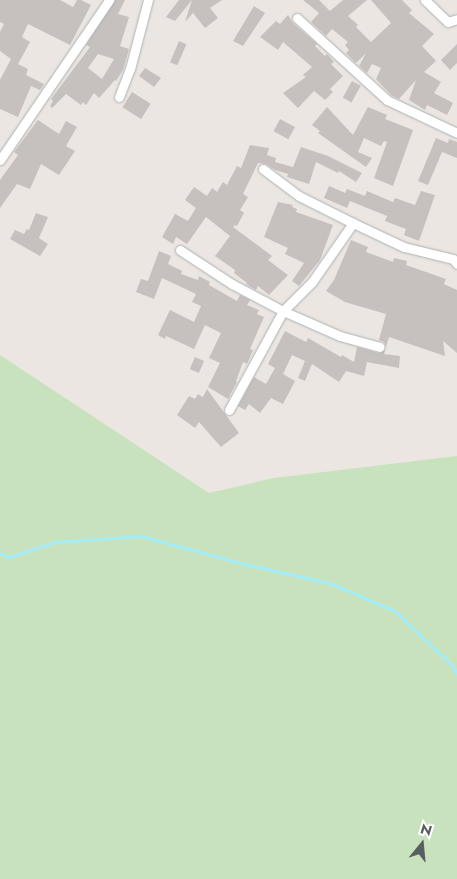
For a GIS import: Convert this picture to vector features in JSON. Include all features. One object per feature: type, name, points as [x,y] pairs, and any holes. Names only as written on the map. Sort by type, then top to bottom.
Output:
[{"type":"street","points":[[0,160],[109,0]]},
{"type":"street","points":[[119,97],[130,68],[148,0]]},
{"type":"street","points":[[425,0],[448,22],[457,19]]},
{"type":"street","points":[[297,18],[387,100],[457,133]]},
{"type":"street","points":[[263,169],[299,196],[404,246],[455,261],[457,250]]},
{"type":"street","points":[[229,410],[283,311],[312,282],[353,223]]},
{"type":"street","points":[[180,250],[232,284],[283,311],[340,336],[380,347]]},
{"type":"green space","points":[[0,355],[209,493],[274,478],[457,456],[457,879],[0,879]]},
{"type":"building","points":[[0,0],[60,0],[73,7],[77,0],[81,0],[91,5],[70,45],[28,24],[22,37],[30,42],[18,64],[28,69],[26,75],[44,84],[40,90],[31,86],[18,117],[0,109],[0,80],[11,59],[0,51],[0,32],[4,24],[0,22]]},
{"type":"building","points":[[115,0],[125,0],[118,14],[129,17],[120,46],[129,49],[123,70],[116,81],[99,98],[94,93],[86,105],[83,102],[81,105],[66,94],[52,108],[50,106],[53,101],[51,99],[90,47],[86,45]],"holes":[[[98,54],[114,59],[102,79],[88,68]]]},
{"type":"building","points":[[179,0],[192,0],[175,21],[166,17]]},
{"type":"building","points":[[192,0],[222,0],[210,8],[218,18],[205,28],[193,13],[185,22]]},
{"type":"building","points":[[303,0],[319,0],[330,11],[343,0],[367,0],[348,16],[358,25],[356,27],[371,42],[391,23],[371,0],[402,0],[412,10],[409,13],[434,34],[422,46],[436,61],[424,72],[441,82],[434,93],[453,103],[447,115],[427,105],[425,110],[409,100],[416,80],[399,99],[391,95],[376,79],[381,68],[372,64],[367,73],[359,66],[366,53],[356,63],[346,53],[349,50],[345,45],[348,42],[332,29],[326,36],[311,22],[319,13]]},
{"type":"building","points":[[254,6],[265,13],[243,46],[233,41]]},
{"type":"building","points":[[288,15],[293,23],[317,44],[315,46],[325,56],[327,54],[334,62],[331,64],[343,76],[330,89],[333,92],[325,100],[314,91],[298,108],[283,93],[306,77],[303,75],[312,67],[283,42],[278,50],[260,37],[276,21],[280,24]]},
{"type":"building","points":[[179,41],[186,44],[177,65],[170,62]]},
{"type":"building","points":[[457,44],[457,63],[450,70],[441,60]]},
{"type":"building","points":[[145,68],[161,78],[154,87],[139,76]]},
{"type":"building","points":[[352,81],[361,86],[352,102],[343,98]]},
{"type":"building","points":[[132,92],[151,104],[141,119],[122,107]]},
{"type":"building","points":[[327,107],[353,135],[368,107],[387,115],[385,119],[413,130],[393,186],[374,178],[387,142],[384,141],[381,146],[364,138],[358,152],[372,158],[366,167],[318,133],[320,131],[312,125]]},
{"type":"building","points":[[280,119],[295,127],[288,139],[273,131]]},
{"type":"building","points":[[38,120],[59,134],[66,121],[77,127],[66,146],[75,151],[59,175],[41,164],[30,189],[17,184],[0,208],[0,180],[18,155],[14,152]]},
{"type":"building","points":[[436,138],[448,143],[449,139],[457,142],[457,158],[442,152],[428,185],[418,181]]},
{"type":"building","points":[[250,145],[269,148],[267,155],[276,158],[275,162],[293,167],[301,147],[328,156],[362,173],[356,182],[339,171],[338,173],[316,162],[309,184],[287,177],[288,174],[275,170],[266,164],[258,163],[243,194],[248,197],[240,210],[244,213],[237,226],[233,227],[272,256],[268,260],[288,275],[269,295],[258,286],[256,290],[246,284],[234,273],[235,270],[215,256],[230,236],[206,217],[187,244],[176,237],[173,244],[162,237],[175,214],[188,221],[196,208],[185,200],[194,187],[207,196],[212,188],[217,192],[223,182],[227,185],[237,166],[241,168]]},
{"type":"building","points":[[329,186],[345,193],[347,189],[365,196],[367,191],[393,202],[395,198],[415,205],[421,191],[435,195],[419,241],[404,235],[406,229],[385,221],[387,216],[350,201],[347,208],[324,198]]},
{"type":"building","points":[[278,202],[293,205],[292,207],[297,209],[296,212],[333,225],[320,260],[299,286],[292,281],[304,263],[285,254],[288,248],[264,237]]},
{"type":"building","points":[[36,213],[48,217],[39,238],[48,244],[40,256],[10,239],[15,230],[24,234],[27,229],[29,230]]},
{"type":"building","points":[[351,240],[368,247],[366,252],[393,262],[394,258],[407,261],[406,265],[446,279],[444,284],[457,290],[457,353],[443,341],[445,356],[389,337],[386,347],[384,342],[379,340],[386,314],[345,302],[326,291],[334,280]]},
{"type":"building","points":[[159,251],[171,256],[168,264],[182,271],[181,274],[198,280],[199,276],[210,282],[209,285],[237,301],[240,295],[250,300],[247,305],[259,310],[257,314],[264,317],[250,349],[253,350],[247,364],[243,362],[237,382],[228,399],[208,387],[220,363],[209,358],[221,333],[205,325],[194,349],[166,336],[165,339],[158,335],[170,310],[194,322],[201,306],[192,302],[196,294],[162,278],[154,299],[136,292],[141,279],[148,281]]},
{"type":"building","points":[[285,331],[306,342],[308,338],[341,357],[342,355],[354,362],[357,347],[379,353],[385,350],[384,354],[400,356],[399,368],[367,362],[364,376],[346,371],[339,382],[312,364],[305,381],[298,378],[305,361],[292,355],[283,374],[295,381],[283,404],[271,398],[260,413],[249,404],[245,410],[238,406],[254,377],[266,384],[275,368],[268,364]]},
{"type":"building","points":[[195,357],[204,361],[199,373],[190,369]]},
{"type":"building","points":[[207,389],[239,433],[221,447],[199,422],[195,428],[177,415],[189,396],[195,399],[198,394],[203,397]]},
{"type":"waterway","points":[[0,553],[9,557],[55,542],[141,536],[245,564],[330,583],[395,611],[452,665],[457,675]]}]
